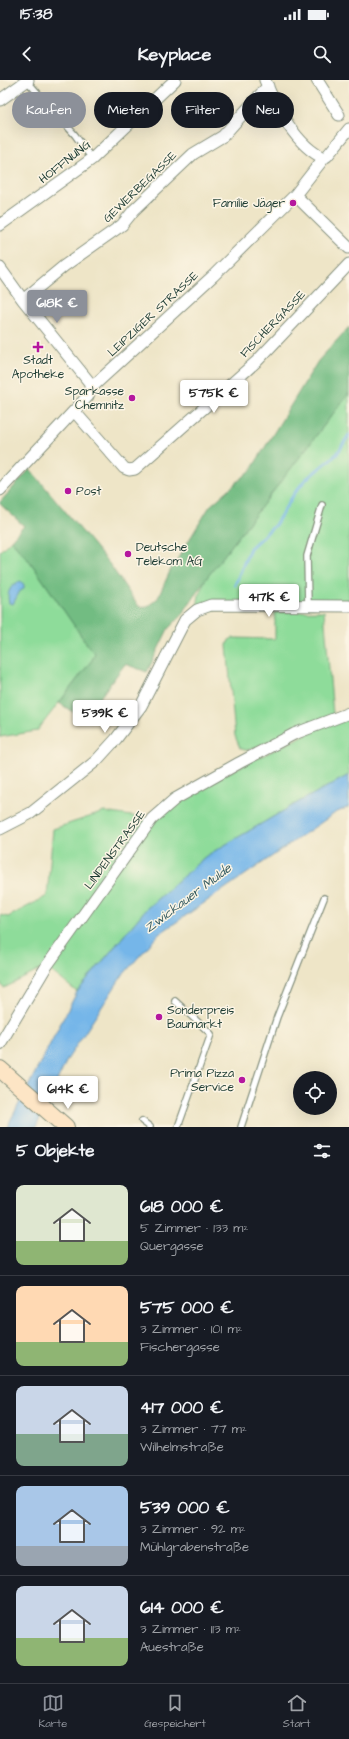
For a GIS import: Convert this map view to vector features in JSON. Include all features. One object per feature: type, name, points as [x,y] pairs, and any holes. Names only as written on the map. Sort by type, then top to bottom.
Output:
[{"type":"street","points":[[0,100],[28,80]]},
{"type":"street","name":"HOFFNUNG","points":[[0,225],[92,159],[175,80]]},
{"type":"street","points":[[316,80],[340,115]]},
{"type":"street","points":[[267,83],[277,107],[289,125],[301,140],[315,153],[324,158]]},
{"type":"street","name":"GEWERBEGASSE","points":[[23,300],[64,266],[122,225],[134,210],[193,154],[223,136],[267,83]]},
{"type":"street","name":"LEIPZIGER STRASSE","points":[[0,490],[74,411],[90,393],[90,389],[213,276],[295,195],[349,129]]},
{"type":"street","points":[[295,195],[349,248]]},
{"type":"street","name":"FISCHERGASSE","points":[[74,411],[124,468],[129,470],[135,469],[258,360],[349,264]]},
{"type":"street","points":[[0,268],[23,300],[90,384],[90,389]]},
{"type":"street","points":[[0,829],[31,813],[66,786],[96,761],[116,739],[140,706],[185,620],[197,610],[211,606],[349,606]]},
{"type":"street","name":"LINDENSTRASSE","points":[[0,1044],[46,967],[152,819],[175,799],[238,763],[294,734],[349,713]]},
{"type":"street","points":[[0,1069],[66,1127]]},
{"type":"lane","points":[[28,80],[75,135],[92,159]]},
{"type":"lane","points":[[308,606],[307,556],[322,505]]},
{"type":"lane","points":[[241,1127],[277,1017],[324,898]]},
{"type":"lane","points":[[175,1001],[211,1034],[178,1127]]},
{"type":"lane","points":[[142,1121],[150,1127]]},
{"type":"green space","points":[[349,327],[349,393],[205,580],[181,616],[168,629],[147,672],[125,664],[84,719],[59,703],[92,660],[95,653],[89,647],[31,563],[11,540],[24,526],[0,504],[0,502],[30,469],[111,566],[138,606],[147,607],[158,598],[170,571],[210,506],[251,470],[318,361]]},
{"type":"green space","points":[[349,393],[349,606],[197,610],[199,594],[205,580]]},
{"type":"green space","points":[[11,540],[31,563],[89,647],[95,653],[92,660],[37,731],[0,737],[0,551]]},
{"type":"green space","points":[[324,611],[333,714],[249,750],[240,748],[235,736],[227,645],[229,640],[233,638],[275,639],[275,612]]},
{"type":"green space","points":[[349,713],[349,775],[297,803],[206,856],[146,909],[77,992],[46,967],[4,988],[0,983],[0,915],[8,917],[47,896],[53,829],[104,812],[152,819],[175,799]]},
{"type":"water","points":[[21,581],[24,585],[24,589],[20,591],[13,604],[9,603],[8,595],[10,589],[14,584]]},
{"type":"water","name":"Zwickauer Mulde","points":[[349,775],[349,807],[335,813],[159,934],[122,976],[67,1060],[36,1127],[7,1127],[77,992],[146,909],[206,856],[297,803]]},
{"type":"waterway","points":[[235,585],[250,548],[275,525],[294,494],[305,480],[337,454],[349,435]]},
{"type":"place","name":"Familie Jäger","points":[[293,203]]},
{"type":"place","name":"Stadt Apotheke","points":[[38,347]]},
{"type":"place","name":"Sparkasse Chemnitz","points":[[132,398]]},
{"type":"place","name":"Post","points":[[68,491]]},
{"type":"place","name":"Deutsche Telekom AG","points":[[128,554]]},
{"type":"place","name":"Sonderpreis Baumarkt","points":[[159,1017]]},
{"type":"place","name":"Prima Pizza Service","points":[[242,1080]]}]
